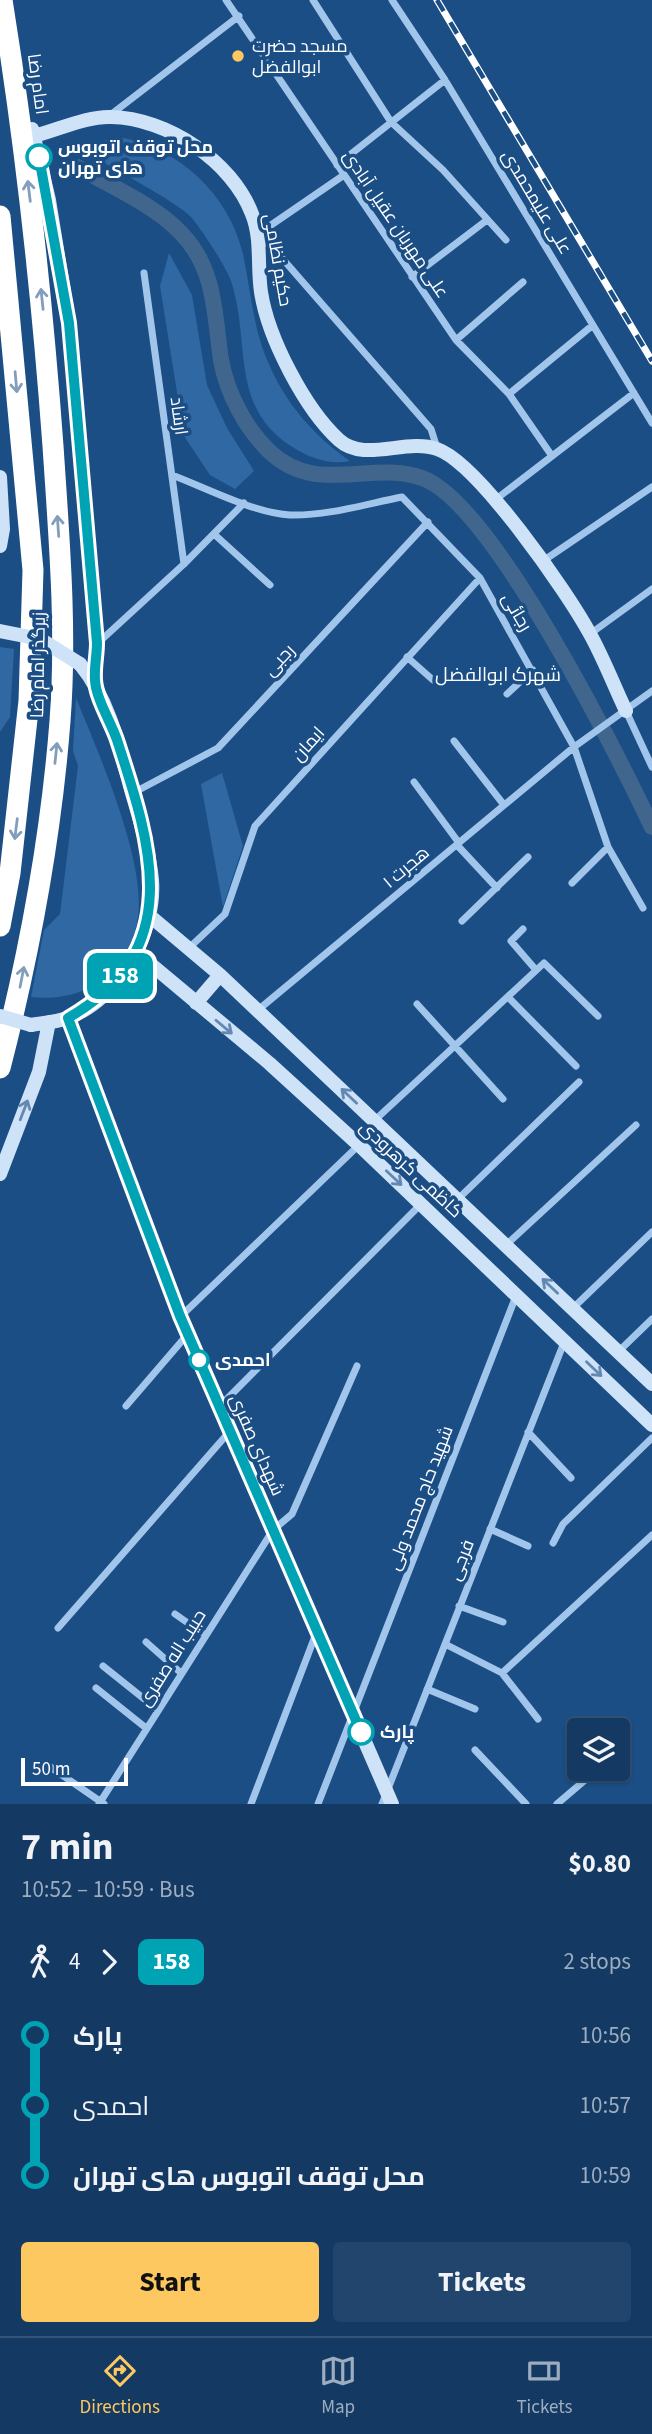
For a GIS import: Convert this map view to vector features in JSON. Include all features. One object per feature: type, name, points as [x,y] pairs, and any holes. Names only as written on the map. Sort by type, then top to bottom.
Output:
[{"type":"highway","name":"امام رضا","points":[[2,0],[38,259]]},
{"type":"highway","name":"زیرگذر امام رضا","points":[[0,216],[33,570],[28,714],[10,873],[0,926]]},
{"type":"highway","name":"زیرگذر امام رضا","points":[[0,1068],[33,921],[60,720],[62,576],[38,259]]},
{"type":"main road","points":[[14,77],[34,136],[49,200],[69,323],[97,643],[95,682]]},
{"type":"main road","name":"حکیم نظامی","points":[[34,136],[108,117],[165,128],[212,161],[242,193],[258,234],[261,293],[280,349],[314,411],[340,441],[352,447],[366,450],[410,446],[437,449]]},
{"type":"main road","points":[[437,449],[458,463],[495,500],[542,561],[590,634],[622,714]]},
{"type":"main road","points":[[0,477],[0,546]]},
{"type":"main road","points":[[0,631],[40,639],[80,664],[95,682],[111,723],[146,838],[152,882],[150,916],[135,951],[117,981],[93,1004],[68,1018],[31,1025],[0,1016]]},
{"type":"main road","name":"کاظمی کرهرودی","points":[[150,916],[190,947],[652,1384]]},
{"type":"main road","name":"کاظمی کرهرودی","points":[[135,951],[269,1063],[359,1145],[652,1425]]},
{"type":"main road","points":[[196,1003],[220,975]]},
{"type":"main road","name":"شهدای صفری","points":[[68,1018],[180,1316],[353,1713],[387,1800]]},
{"type":"main road","points":[[0,1174],[39,1072],[49,1022]]},
{"type":"street","name":"علی مهربان عقیل آبادی","points":[[226,0],[456,340],[509,394],[552,456]]},
{"type":"street","points":[[313,0],[391,122],[443,170],[506,240]]},
{"type":"street","name":"علی علیمحمدی","points":[[392,0],[445,80],[652,423]]},
{"type":"street","points":[[108,117],[239,16]]},
{"type":"street","points":[[337,165],[445,80]]},
{"type":"street","points":[[344,175],[258,234],[290,266],[431,429],[437,449]]},
{"type":"street","points":[[412,277],[487,220]]},
{"type":"street","name":"ارشاد","points":[[144,273],[184,564]]},
{"type":"street","points":[[456,340],[523,282]]},
{"type":"street","points":[[509,394],[593,325]]},
{"type":"street","points":[[495,500],[634,393]]},
{"type":"street","points":[[97,643],[184,564],[244,503],[172,475]]},
{"type":"street","points":[[542,561],[652,486]]},
{"type":"street","name":"رجائی","points":[[244,503],[288,515],[337,510],[402,497],[428,522],[480,578],[533,670],[574,747],[608,847],[642,908]]},
{"type":"street","name":"رجبی","points":[[132,794],[218,748],[428,522]]},
{"type":"street","points":[[214,534],[270,586]]},
{"type":"street","name":"ایمان","points":[[190,947],[212,930],[225,914],[255,826],[480,578]]},
{"type":"street","points":[[590,634],[652,589]]},
{"type":"street","points":[[407,657],[433,680]]},
{"type":"street","points":[[507,694],[533,670]]},
{"type":"street","name":"هجرت ۱","points":[[257,1010],[574,747],[652,691]]},
{"type":"street","points":[[622,714],[652,767]]},
{"type":"street","points":[[454,741],[504,805]]},
{"type":"street","points":[[414,782],[458,844],[496,888]]},
{"type":"street","points":[[572,883],[608,847]]},
{"type":"street","points":[[462,921],[528,858]]},
{"type":"street","points":[[523,929],[511,942],[537,970]]},
{"type":"street","points":[[375,1120],[544,963],[598,1016]]},
{"type":"street","points":[[508,997],[576,1066]]},
{"type":"street","points":[[417,1004],[503,1099]]},
{"type":"street","points":[[458,1199],[579,1082]]},
{"type":"street","points":[[506,1245],[636,1125]]},
{"type":"street","points":[[180,1316],[359,1145]]},
{"type":"street","points":[[220,1407],[421,1204]]},
{"type":"street","points":[[573,1308],[652,1232]]},
{"type":"street","name":"شهید حاج محمد ولی","points":[[318,1804],[517,1295]]},
{"type":"street","points":[[619,1351],[652,1319]]},
{"type":"street","points":[[126,1406],[188,1335]]},
{"type":"street","name":"فرجی","points":[[387,1800],[459,1606],[565,1339]]},
{"type":"street","name":"حبیب اله صفری","points":[[101,1803],[273,1530],[292,1514],[358,1366]]},
{"type":"street","points":[[58,1628],[230,1431]]},
{"type":"street","points":[[528,1432],[571,1478]]},
{"type":"street","points":[[553,1543],[563,1524],[652,1438]]},
{"type":"street","points":[[490,1530],[528,1546]]},
{"type":"street","points":[[502,1673],[652,1535]]},
{"type":"street","points":[[459,1606],[503,1622]]},
{"type":"street","points":[[175,1614],[205,1636]]},
{"type":"street","points":[[251,1804],[317,1631]]},
{"type":"street","points":[[146,1642],[181,1673]]},
{"type":"street","points":[[445,1644],[502,1673],[538,1719]]},
{"type":"street","points":[[103,1666],[158,1710]]},
{"type":"street","points":[[96,1688],[146,1728]]},
{"type":"street","points":[[427,1689],[475,1709]]},
{"type":"street","points":[[475,1750],[526,1804]]},
{"type":"street","points":[[46,1764],[101,1803]]},
{"type":"street","points":[[557,1804],[584,1781]]},
{"type":"shaded area","points":[[118,137],[161,151],[198,177],[213,193],[236,232],[243,254],[259,338],[276,379],[302,418],[350,461],[330,462],[305,454],[276,435],[261,417],[251,397],[237,305],[228,274],[202,232],[185,211],[88,153],[95,143]]},
{"type":"shaded area","points":[[169,253],[192,295],[207,385],[227,428],[254,471],[235,489],[210,475],[184,436],[160,286]]},
{"type":"shaded area","points":[[0,647],[14,649],[10,717],[0,732]]},
{"type":"shaded area","points":[[76,698],[128,837],[139,893],[138,917],[131,942],[123,957],[98,982],[71,995],[31,997],[44,930],[60,914],[78,766],[73,751]]},
{"type":"shaded area","points":[[222,773],[243,846],[223,907],[201,784]]},
{"type":"waterway","points":[[78,167],[157,213],[192,246],[207,276],[221,360],[228,385],[245,421],[270,452],[288,465],[306,472],[325,475],[383,473],[422,478],[451,497],[483,532],[550,634],[652,827]]},
{"type":"railway","points":[[437,0],[652,361]]},
{"type":"bus line","name":"158","points":[[39,157],[49,200],[69,323],[97,643],[95,682],[123,759],[146,838],[152,882],[150,916],[143,938],[117,981],[93,1004],[68,1018],[180,1316],[361,1732]]},
{"type":"place","name":"مسجد حضرت ابوالفضل","points":[[238,56]]},
{"type":"place","name":"محل توقف اتوبوس های تهران","points":[[39,157]]},
{"type":"place","name":"احمدی","points":[[199,1360]]},
{"type":"place","name":"پارک","points":[[361,1732]]},
{"type":"district","name":"شهرک ابوالفضل","points":[[498,674]]}]
